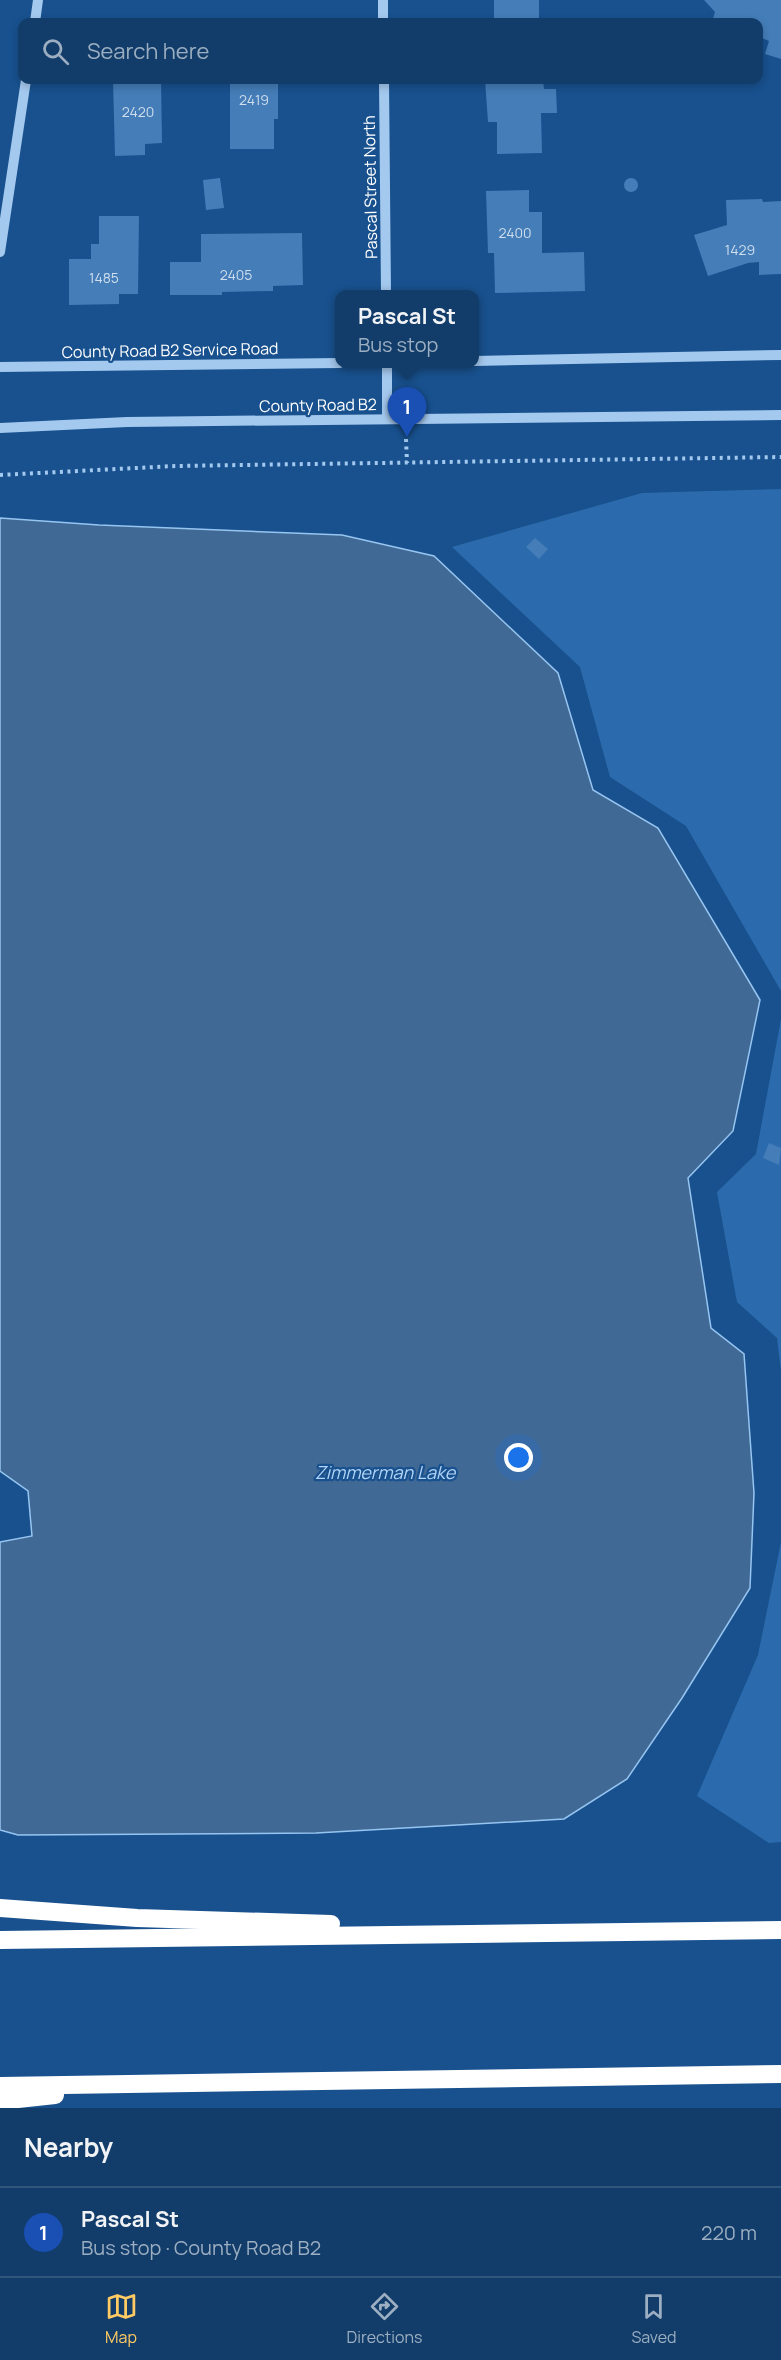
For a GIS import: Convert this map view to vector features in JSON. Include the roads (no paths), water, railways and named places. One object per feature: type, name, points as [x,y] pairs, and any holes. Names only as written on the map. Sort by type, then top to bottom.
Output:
[{"type":"highway","points":[[0,1908],[137,1918],[578,1932]]},
{"type":"highway","points":[[0,1941],[781,1930]]},
{"type":"highway","points":[[0,2086],[192,2081],[781,2074]]},
{"type":"highway","points":[[0,2101],[192,2081]]},
{"type":"street","points":[[35,18],[38,0]]},
{"type":"street","points":[[383,0],[383,18]]},
{"type":"street","points":[[0,252],[25,84]]},
{"type":"street","name":"Pascal Street North","points":[[384,84],[386,290]]},
{"type":"street","points":[[479,361],[781,356]]},
{"type":"street","name":"County Road B2 Service Road","points":[[0,367],[335,363]]},
{"type":"street","points":[[387,368],[387,419]]},
{"type":"street","name":"County Road B2","points":[[0,428],[127,422],[781,415]]},
{"type":"water","name":"Zimmerman Lake","points":[[0,518],[99,525],[342,535],[434,556],[558,673],[593,790],[658,828],[760,1000],[733,1131],[688,1178],[711,1328],[744,1354],[754,1493],[750,1588],[682,1698],[627,1779],[564,1819],[316,1833],[18,1835],[0,1830],[0,1542],[32,1536],[28,1491],[0,1471]]},
{"type":"place","name":"Pascal St","points":[[407,437]]}]
